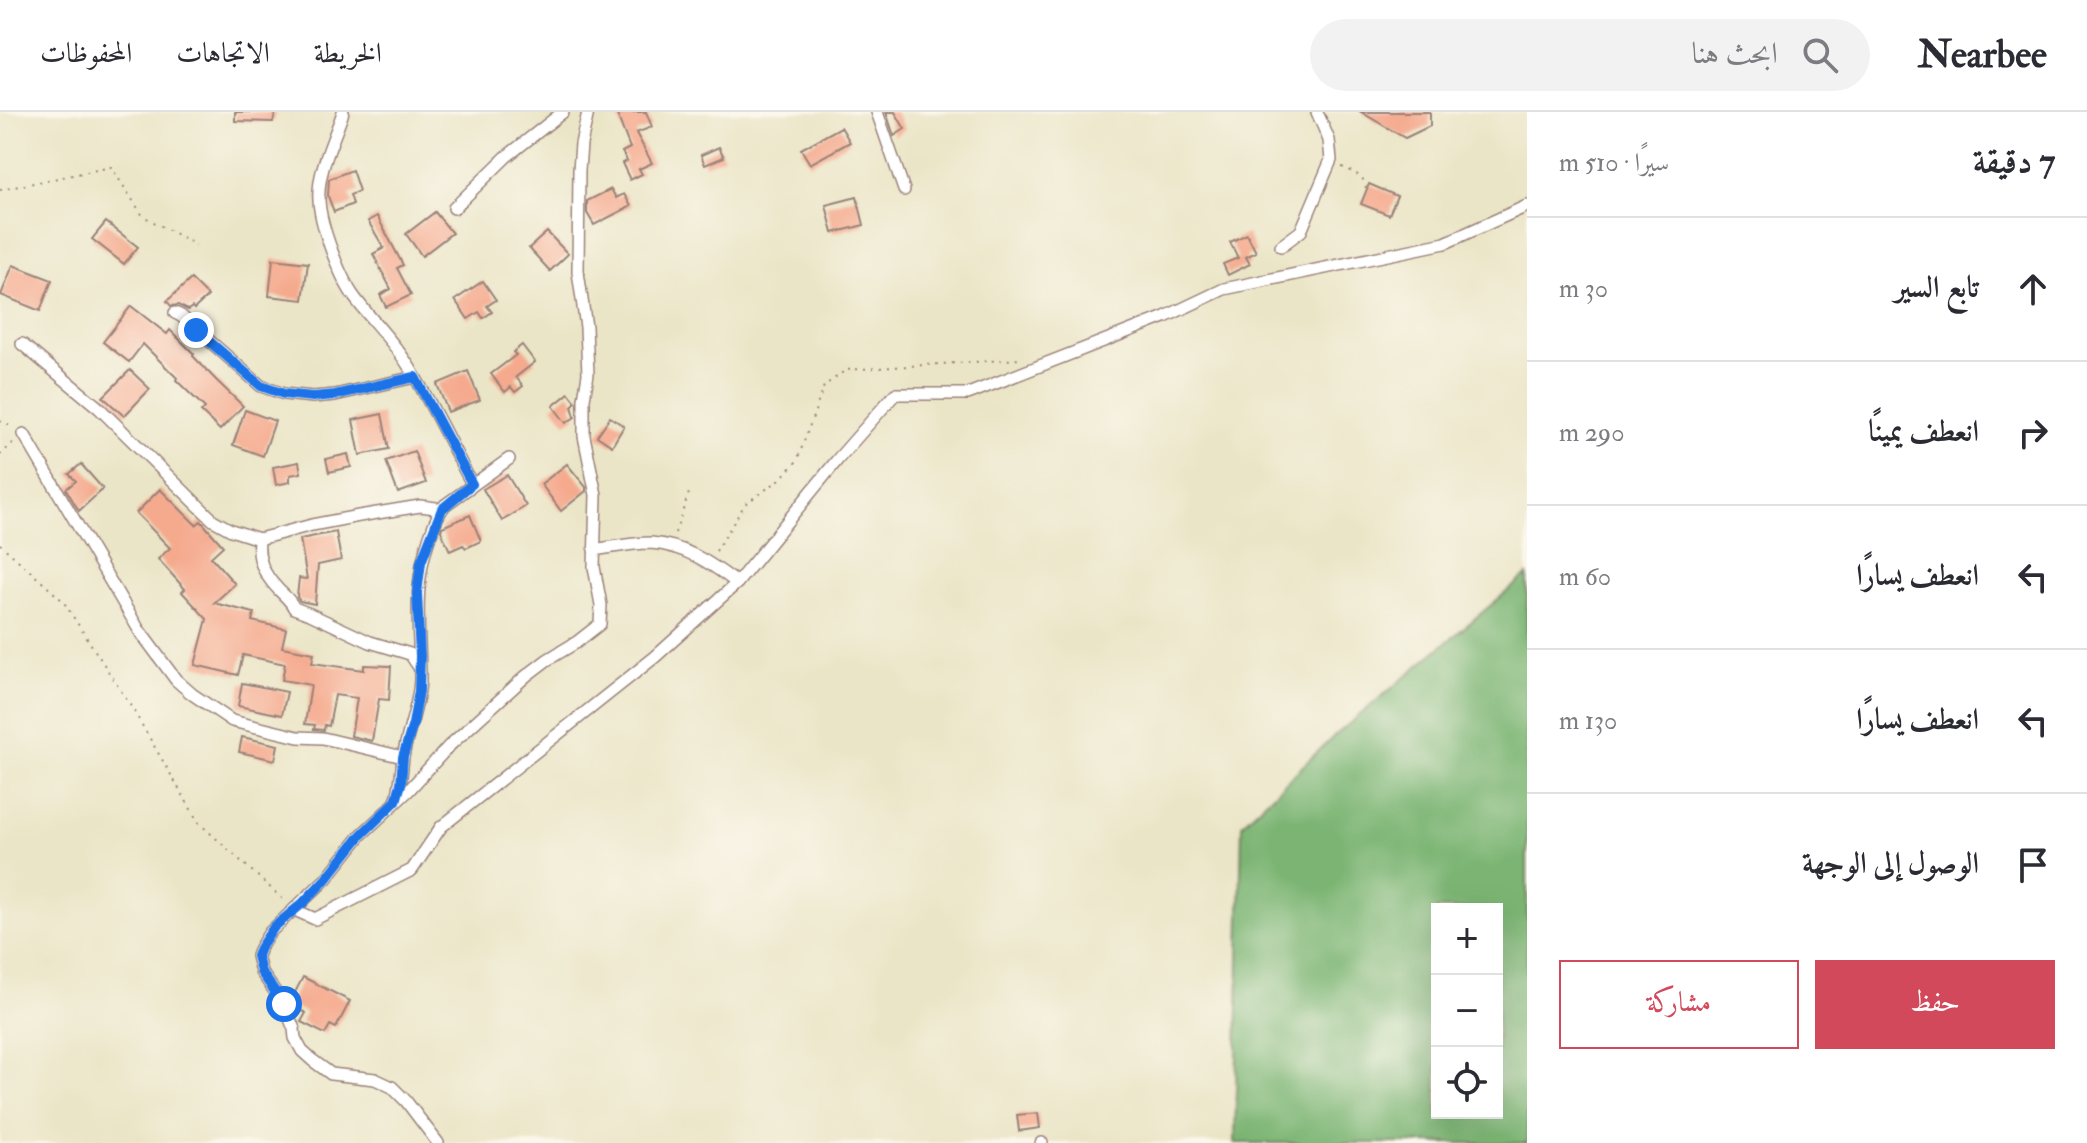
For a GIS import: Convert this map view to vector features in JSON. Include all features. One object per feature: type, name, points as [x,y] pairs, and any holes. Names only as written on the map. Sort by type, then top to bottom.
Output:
[{"type":"street","points":[[343,112],[319,183],[322,222],[354,296],[398,350],[415,377],[472,484]]},
{"type":"street","points":[[454,208],[506,157],[563,112]]},
{"type":"street","points":[[438,1143],[392,1087],[375,1079],[331,1074],[312,1060],[298,1045],[287,1012],[261,972],[257,956],[270,932],[326,879],[361,835],[449,746],[513,687],[600,624],[601,605],[594,567],[596,495],[584,436],[588,374],[586,327],[578,272],[579,170],[588,112]]},
{"type":"street","points":[[877,112],[904,190]]},
{"type":"street","points":[[1281,246],[1301,231],[1331,160],[1329,140],[1317,112]]},
{"type":"street","points":[[295,910],[315,919],[412,870],[441,827],[655,657],[737,583],[895,394],[968,394],[1165,317],[1224,289],[1445,243],[1527,206]]},
{"type":"street","points":[[175,313],[261,386],[284,394],[313,397],[335,395],[415,377]]},
{"type":"street","points":[[22,344],[99,408],[213,520],[231,530],[259,539],[331,521],[404,508],[428,506],[436,508],[438,515]]},
{"type":"street","points":[[24,434],[139,630],[176,680],[192,694],[232,721],[403,757]]},
{"type":"street","points":[[396,801],[403,757],[417,705],[418,583],[421,562],[438,515],[445,505],[509,459]]},
{"type":"street","points":[[259,539],[262,568],[294,608],[370,642],[410,654],[419,667]]},
{"type":"street","points":[[594,550],[650,543],[673,546],[709,562],[737,583]]},
{"type":"path","points":[[1331,160],[1362,177],[1366,188]]},
{"type":"path","points":[[0,190],[111,167],[143,216],[196,245]]},
{"type":"path","points":[[709,562],[745,504],[778,481],[797,461],[824,386],[846,370],[1020,359]]},
{"type":"path","points":[[0,421],[24,434],[0,455]]},
{"type":"path","points":[[673,546],[677,523],[690,490]]},
{"type":"path","points":[[0,544],[63,601],[132,708],[199,823],[295,910]]},
{"type":"green space","points":[[1527,575],[1527,1143],[1235,1143],[1242,824],[1331,739]]},
{"type":"building","points":[[235,112],[276,112],[273,122],[235,121]]},
{"type":"building","points":[[616,112],[646,112],[652,127],[636,133],[652,163],[639,169],[642,174],[630,180],[622,163],[627,161],[622,152],[630,148]]},
{"type":"building","points":[[886,112],[895,112],[905,129],[894,136]]},
{"type":"building","points":[[1361,112],[1430,112],[1430,126],[1405,138]]},
{"type":"building","points":[[841,127],[850,142],[810,164],[801,149]]},
{"type":"building","points":[[719,147],[724,157],[705,165],[701,155]]},
{"type":"building","points":[[352,170],[359,191],[350,195],[353,204],[334,212],[328,196],[329,179]]},
{"type":"building","points":[[1369,184],[1397,196],[1389,215],[1361,204]]},
{"type":"building","points":[[611,189],[616,198],[624,194],[631,206],[594,225],[587,213],[587,201]]},
{"type":"building","points":[[857,197],[864,225],[833,233],[826,205]]},
{"type":"building","points":[[435,212],[452,233],[422,256],[406,234]]},
{"type":"building","points":[[377,216],[403,265],[397,268],[411,295],[386,307],[380,295],[391,289],[373,254],[384,248],[368,221]]},
{"type":"building","points":[[106,222],[138,247],[124,264],[92,239]]},
{"type":"building","points":[[547,232],[568,254],[550,271],[529,248]]},
{"type":"building","points":[[1247,234],[1256,252],[1246,257],[1250,264],[1228,275],[1223,264],[1238,258],[1230,242]]},
{"type":"building","points":[[273,259],[308,263],[303,300],[269,296]]},
{"type":"building","points":[[13,265],[52,280],[40,311],[1,295]]},
{"type":"building","points":[[191,279],[208,296],[194,309],[171,306],[167,301]]},
{"type":"building","points":[[483,281],[496,300],[487,306],[492,312],[483,318],[479,312],[468,319],[455,300]]},
{"type":"building","points":[[131,306],[167,334],[170,330],[243,406],[220,430],[201,412],[205,408],[143,344],[129,362],[103,342]]},
{"type":"building","points":[[522,345],[535,362],[516,377],[523,386],[515,392],[511,387],[505,392],[491,374],[516,355],[513,352]]},
{"type":"building","points":[[130,370],[150,389],[124,416],[103,397]]},
{"type":"building","points":[[468,371],[480,400],[448,412],[437,384]]},
{"type":"building","points":[[569,393],[576,402],[572,406],[575,417],[566,423],[553,406]]},
{"type":"building","points":[[245,410],[275,421],[263,456],[233,445]]},
{"type":"building","points":[[382,414],[389,449],[360,455],[353,420]]},
{"type":"building","points":[[610,417],[624,426],[612,446],[597,436]]},
{"type":"building","points":[[414,451],[426,483],[398,493],[386,461]]},
{"type":"building","points":[[348,454],[351,467],[329,472],[326,459]]},
{"type":"building","points":[[299,462],[301,473],[290,475],[290,482],[276,485],[273,467]]},
{"type":"building","points":[[81,464],[103,489],[79,511],[66,489],[76,481],[69,474]]},
{"type":"building","points":[[567,464],[586,491],[561,511],[541,484]]},
{"type":"building","points":[[507,475],[526,506],[502,521],[483,489]]},
{"type":"building","points":[[160,489],[196,525],[201,521],[223,546],[211,557],[235,584],[214,603],[254,613],[252,621],[286,629],[282,647],[314,653],[312,663],[364,670],[364,665],[391,666],[389,700],[379,699],[372,741],[351,736],[357,698],[335,695],[329,726],[325,725],[324,730],[305,724],[311,685],[282,680],[285,664],[243,655],[238,675],[195,665],[207,619],[158,559],[170,548],[136,513]]},
{"type":"building","points":[[470,515],[481,541],[450,551],[442,527]]},
{"type":"building","points":[[336,532],[341,560],[318,565],[315,604],[300,601],[297,597],[299,578],[307,579],[300,539]]},
{"type":"building","points":[[242,683],[287,692],[282,715],[238,706]]},
{"type":"building","points":[[242,737],[278,745],[275,760],[239,752]]},
{"type":"building","points":[[303,977],[350,1001],[336,1028],[330,1025],[325,1034],[301,1022],[306,1013],[294,1007],[291,1000]]},
{"type":"building","points":[[1038,1113],[1040,1128],[1019,1131],[1017,1115]]},
{"type":"route","points":[[196,330],[261,386],[284,394],[313,397],[335,395],[415,377],[472,484],[445,505],[438,515],[421,562],[417,593],[419,691],[396,801],[361,835],[303,903],[274,927],[257,956],[261,972],[284,1004]]}]
